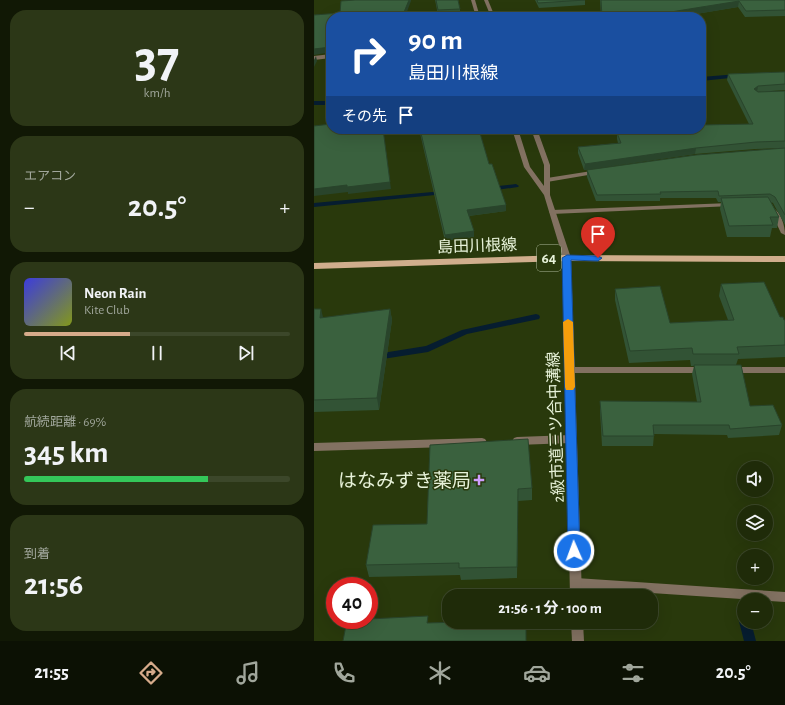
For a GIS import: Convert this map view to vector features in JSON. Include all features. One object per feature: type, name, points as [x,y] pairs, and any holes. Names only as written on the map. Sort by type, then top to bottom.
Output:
[{"type":"main road","name":"島田川根線","points":[[314,266],[567,258],[785,259]]},
{"type":"street","points":[[473,0],[477,12]]},
{"type":"street","points":[[486,0],[491,12]]},
{"type":"street","points":[[314,58],[326,57]]},
{"type":"street","points":[[517,134],[527,167],[547,195]]},
{"type":"street","points":[[536,134],[547,165],[547,195]]},
{"type":"street","points":[[547,180],[607,170]]},
{"type":"street","name":"2級市道三ツ合中溝線","points":[[547,195],[567,258],[576,589]]},
{"type":"street","points":[[769,204],[785,233]]},
{"type":"street","points":[[552,212],[738,205]]},
{"type":"street","points":[[569,370],[785,370]]},
{"type":"street","points":[[508,441],[571,439]]},
{"type":"street","points":[[314,447],[493,441]]},
{"type":"street","points":[[576,583],[785,597]]},
{"type":"street","points":[[577,629],[578,641]]},
{"type":"building","points":[[409,0],[404,12],[340,12],[341,1]]},
{"type":"building","points":[[436,0],[458,0],[460,9],[438,10]]},
{"type":"building","points":[[537,0],[585,0],[538,3]]},
{"type":"building","points":[[601,0],[785,0],[785,10],[746,11],[739,1],[671,12],[602,12]]},
{"type":"building","points":[[326,14],[326,48],[314,49],[314,15]]},
{"type":"building","points":[[785,72],[785,84],[758,86],[754,89],[758,92],[785,91],[785,141],[756,142],[696,148],[585,164],[578,147],[621,143],[617,134],[706,134],[706,125],[753,124],[728,74]]},
{"type":"building","points":[[326,125],[326,134],[384,134],[390,182],[314,189],[314,126]]},
{"type":"building","points":[[421,134],[480,134],[489,164],[492,164],[506,205],[467,210],[474,231],[445,235]]},
{"type":"building","points":[[785,148],[785,215],[775,197],[770,194],[719,196],[718,191],[597,195],[587,170],[696,155]]},
{"type":"building","points":[[768,197],[779,217],[770,217],[773,225],[729,226],[721,198]]},
{"type":"building","points":[[764,282],[780,317],[783,317],[785,320],[785,345],[737,347],[739,354],[693,354],[692,348],[630,351],[615,289],[660,286],[670,323],[734,320],[721,284]]},
{"type":"building","points":[[314,309],[321,309],[320,318],[390,309],[377,398],[314,400]]},
{"type":"building","points":[[694,365],[741,365],[750,406],[773,405],[782,425],[730,429],[729,425],[653,425],[654,436],[603,436],[600,401],[701,402]]},
{"type":"building","points":[[528,439],[532,488],[518,489],[517,567],[459,568],[459,563],[366,565],[373,525],[427,524],[430,445]]},
{"type":"building","points":[[428,616],[427,623],[442,623],[442,629],[526,629],[526,641],[343,641],[345,629],[378,629],[378,619]]},
{"type":"waterway","points":[[706,79],[738,76]]},
{"type":"waterway","points":[[314,103],[326,103]]},
{"type":"waterway","points":[[489,189],[516,186]]},
{"type":"waterway","points":[[314,205],[443,193]]},
{"type":"waterway","points":[[376,357],[428,349],[465,332],[536,317]]},
{"type":"waterway","points":[[747,629],[750,641]]},
{"type":"slow traffic","points":[[568,322],[570,387]]},
{"type":"place","name":"はなみずき薬局","points":[[479,480]]},
{"type":"route","points":[[574,551],[567,258],[598,258]]}]
